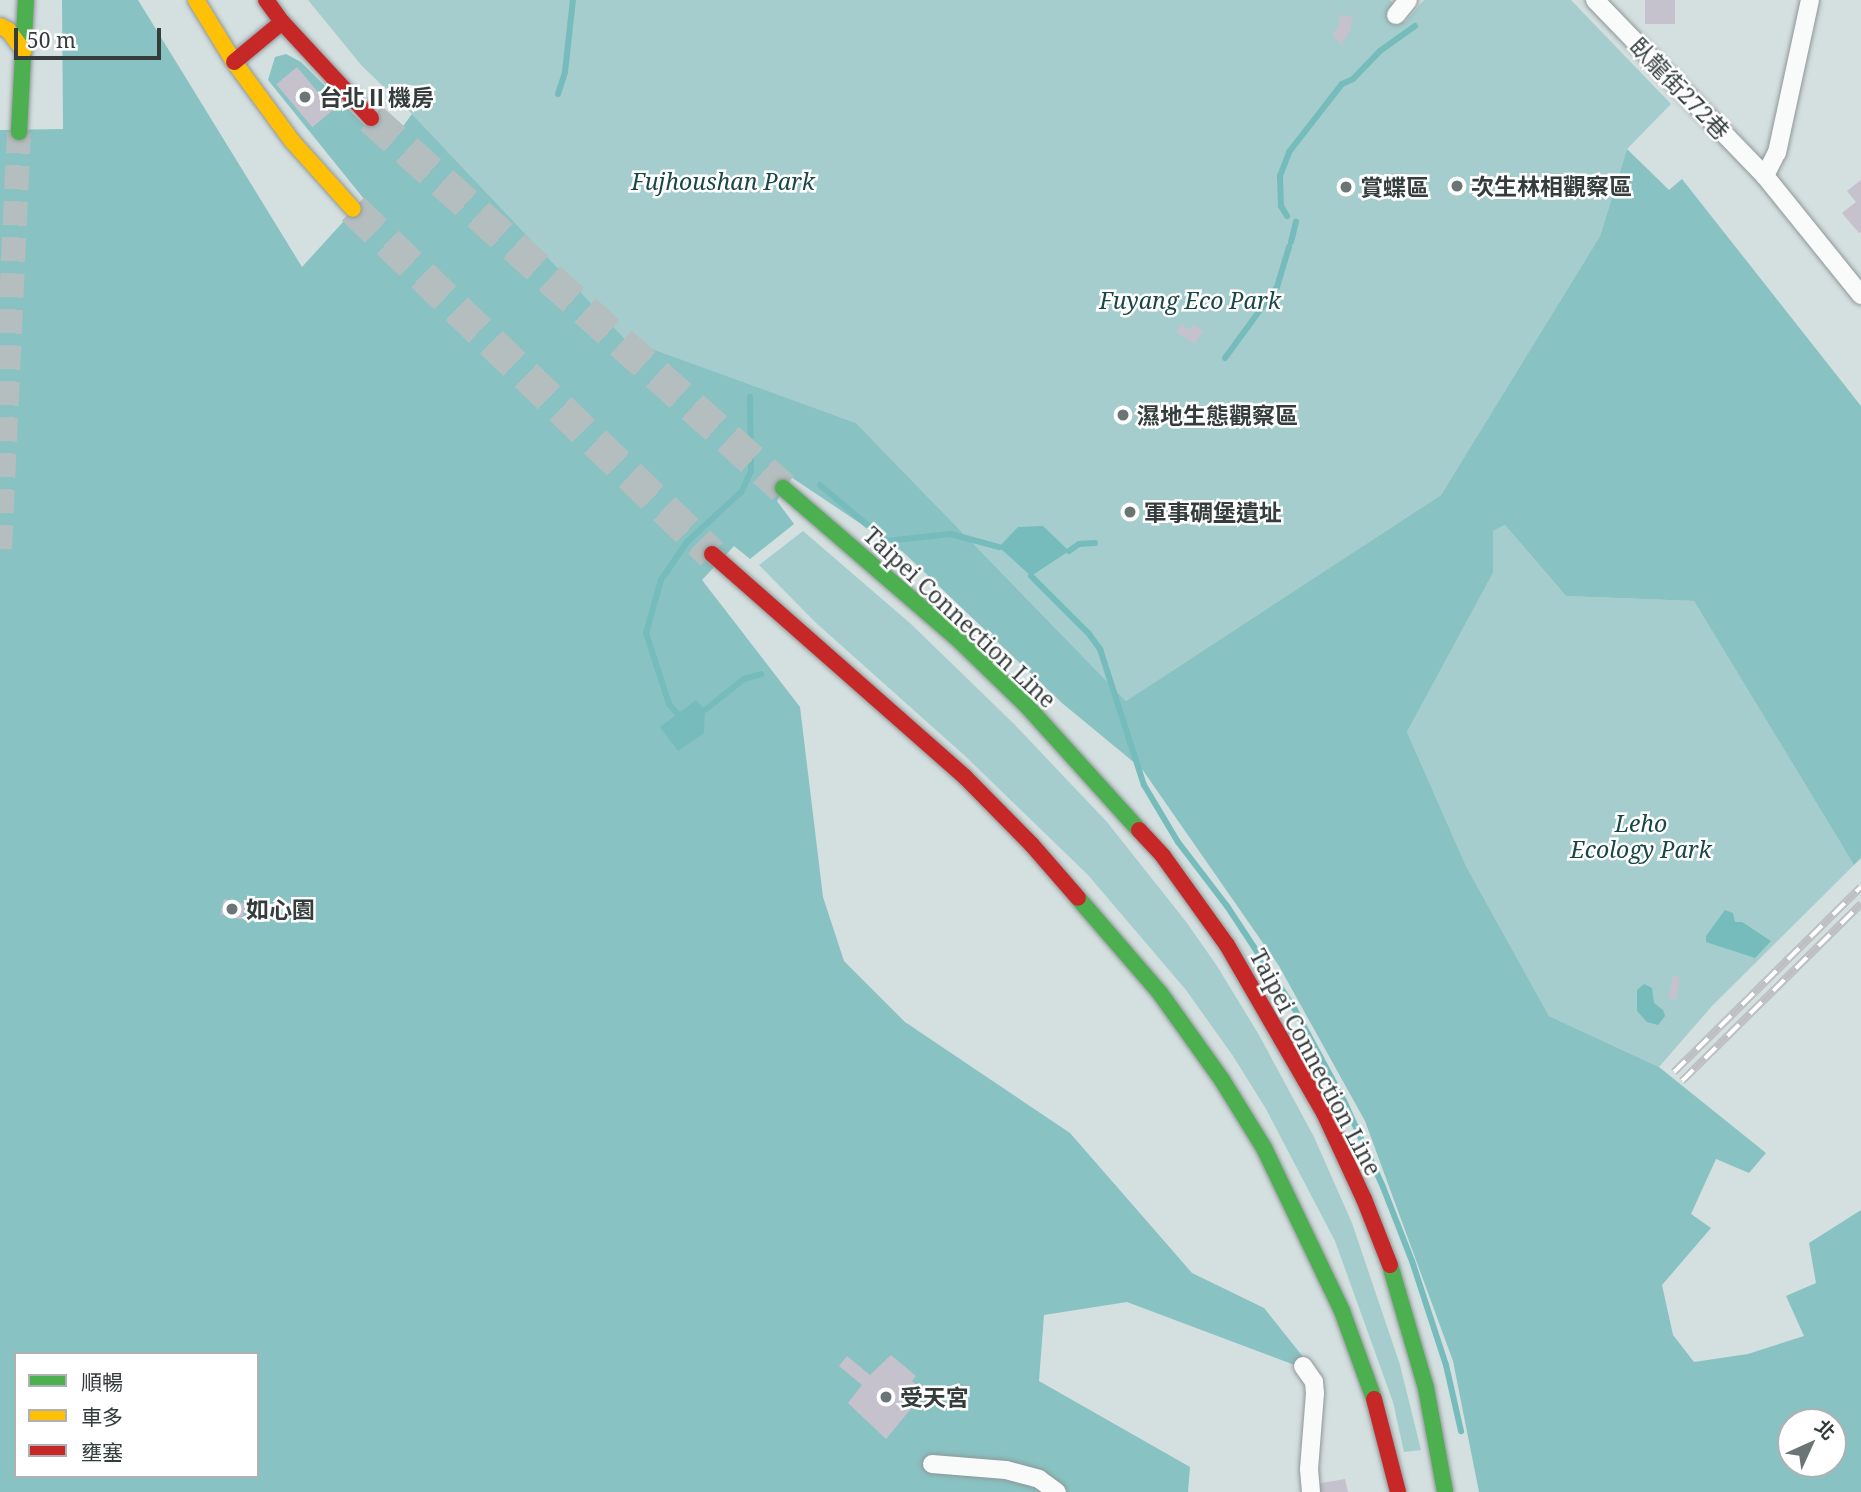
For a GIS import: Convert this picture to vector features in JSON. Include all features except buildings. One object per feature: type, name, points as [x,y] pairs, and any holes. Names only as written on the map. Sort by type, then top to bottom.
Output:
[{"type":"main road","points":[[19,132],[26,0]]},
{"type":"main road","points":[[196,0],[234,62],[292,141],[353,209]]},
{"type":"main road","points":[[266,0],[282,22],[371,118]]},
{"type":"main road","points":[[234,62],[282,22]]},
{"type":"main road","points":[[0,26],[8,30],[24,51]]},
{"type":"main road","name":"Taipei Connection Line","points":[[783,488],[960,641],[1026,705],[1164,856],[1227,945],[1324,1113],[1364,1199],[1398,1287],[1426,1388],[1445,1492]]},
{"type":"main road","points":[[712,554],[965,777],[1032,845],[1160,993],[1229,1091],[1264,1148],[1306,1231],[1342,1311],[1391,1455],[1398,1492]]},
{"type":"street","points":[[1396,15],[1408,0]]},
{"type":"street","name":"臥龍街272巷","points":[[1595,0],[1766,176],[1861,295]]},
{"type":"street","points":[[1766,176],[1777,152],[1810,0]]},
{"type":"street","points":[[1303,1366],[1314,1382],[1315,1393],[1309,1469],[1311,1492]]},
{"type":"street","points":[[932,1464],[1006,1470],[1039,1479],[1057,1492]]},
{"type":"green space","name":"Fuyang Eco Park","points":[[308,0],[1390,0],[1396,6],[1393,11],[1405,22],[1424,0],[1571,0],[1671,104],[1627,149],[1600,236],[1441,495],[1126,701],[856,423],[625,339],[412,114],[362,66]]},
{"type":"green space","name":"Leho Ecology Park","points":[[1505,525],[1566,596],[1694,601],[1854,865],[1712,1006],[1659,1067],[1549,1016],[1466,866],[1407,732],[1493,573],[1493,531]]},
{"type":"green space","points":[[803,531],[911,624],[1014,724],[1107,822],[1187,923],[1217,966],[1259,1035],[1314,1137],[1352,1223],[1400,1365],[1421,1450],[1404,1452],[1393,1402],[1335,1241],[1266,1109],[1233,1056],[1186,990],[1088,875],[964,755],[815,622],[759,565]]},
{"type":"shaded area","points":[[62,0],[138,0],[302,267],[364,199],[268,80],[275,57],[286,54],[301,62],[387,148],[412,114],[625,339],[856,423],[1126,701],[1441,495],[1600,236],[1627,149],[1669,190],[1682,179],[1861,406],[1861,858],[1854,865],[1694,601],[1566,596],[1505,525],[1493,531],[1493,573],[1407,732],[1466,866],[1549,1016],[1659,1067],[1766,1153],[1749,1173],[1716,1159],[1691,1214],[1711,1228],[1662,1285],[1673,1335],[1694,1362],[1748,1354],[1804,1336],[1786,1296],[1816,1283],[1809,1243],[1861,1210],[1861,1492],[1479,1492],[1453,1361],[1365,1121],[1279,966],[1142,769],[1062,703],[903,552],[791,477],[777,501],[794,524],[750,559],[734,546],[702,580],[800,707],[823,897],[844,961],[905,1022],[1070,1133],[1192,1273],[1264,1308],[1316,1373],[1127,1302],[1044,1315],[1039,1381],[1190,1467],[1188,1492],[0,1492],[0,130],[63,129]]},
{"type":"shaded area","points":[[1043,526],[1069,551],[1031,576],[999,547],[1018,527]]},
{"type":"shaded area","points":[[696,700],[705,710],[704,733],[678,751],[660,727]]},
{"type":"shaded area","points":[[1725,910],[1733,913],[1735,922],[1742,922],[1771,941],[1755,958],[1706,942],[1706,936]]},
{"type":"shaded area","points":[[1644,984],[1652,988],[1654,1003],[1663,1010],[1665,1016],[1658,1025],[1647,1022],[1637,1011],[1637,990]]},
{"type":"waterway","points":[[558,94],[565,72],[573,0]]},
{"type":"waterway","points":[[1287,216],[1281,206],[1280,176],[1289,152],[1342,84],[1353,79],[1380,51],[1415,26]]},
{"type":"waterway","points":[[1291,242],[1296,222]]},
{"type":"waterway","points":[[1225,358],[1277,287],[1289,247]]},
{"type":"waterway","points":[[678,714],[669,704],[646,633],[661,580],[687,542],[742,491],[751,471],[750,397]]},
{"type":"waterway","points":[[820,485],[886,541],[951,534],[999,547]]},
{"type":"waterway","points":[[1069,551],[1079,544],[1095,543]]},
{"type":"waterway","points":[[1031,576],[1089,634],[1100,649],[1144,785],[1178,842],[1227,906],[1294,1008],[1344,1101],[1383,1187],[1412,1261],[1446,1365],[1461,1431]]},
{"type":"waterway","points":[[705,710],[744,679],[761,674]]},
{"type":"tunnel","points":[[371,118],[783,488]]},
{"type":"tunnel","points":[[0,549],[19,132]]},
{"type":"tunnel","points":[[353,209],[712,554]]},
{"type":"railway","points":[[1674,1072],[1861,887]]},
{"type":"railway","points":[[1682,1081],[1861,904]]},
{"type":"traffic: fast","points":[[19,132],[26,0]]},
{"type":"traffic: fast","points":[[783,488],[960,641],[1026,705],[1139,830]]},
{"type":"traffic: fast","points":[[1078,898],[1160,993],[1222,1080],[1264,1148],[1342,1311],[1374,1399]]},
{"type":"traffic: fast","points":[[1390,1265],[1426,1388],[1445,1492]]},
{"type":"traffic: slow","points":[[196,0],[234,62],[292,141],[353,209]]},
{"type":"traffic: slow","points":[[0,26],[8,30],[24,51]]},
{"type":"traffic: jam","points":[[266,0],[282,22],[371,118]]},
{"type":"traffic: jam","points":[[234,62],[282,22]]},
{"type":"traffic: jam","points":[[712,554],[965,777],[1032,845],[1078,898]]},
{"type":"traffic: jam","points":[[1139,830],[1163,856],[1227,945],[1324,1113],[1364,1199],[1390,1265]]},
{"type":"traffic: jam","points":[[1374,1399],[1398,1492]]},
{"type":"place","name":"台北Ⅱ機房","points":[[305,97]]},
{"type":"place","name":"次生林相觀察區","points":[[1457,186]]},
{"type":"place","name":"賞蝶區","points":[[1346,187]]},
{"type":"place","name":"濕地生態觀察區","points":[[1123,415]]},
{"type":"place","name":"軍事碉堡遺址","points":[[1130,512]]},
{"type":"place","name":"如心園","points":[[232,909]]},
{"type":"place","name":"受天宮","points":[[886,1397]]},
{"type":"park label","name":"Fujhoushan Park","points":[[723,181]]}]
